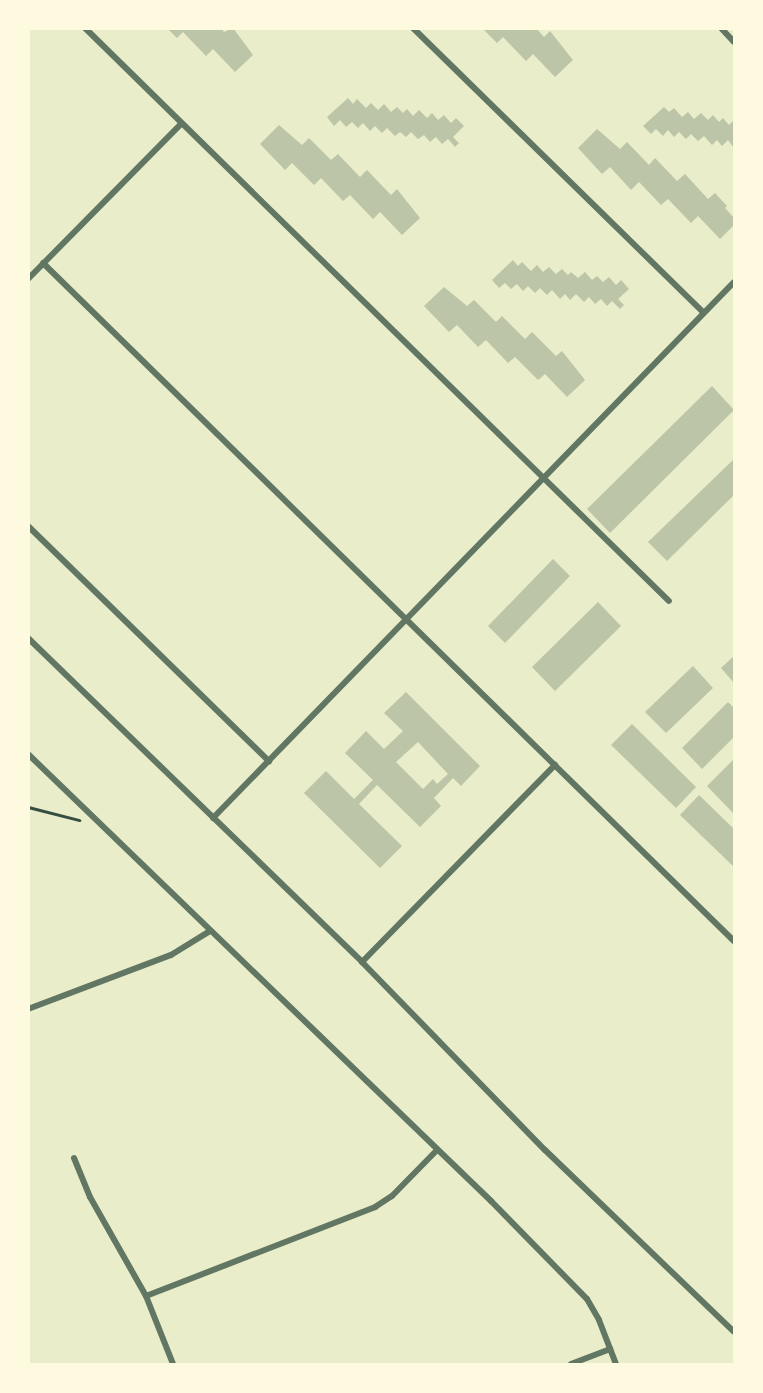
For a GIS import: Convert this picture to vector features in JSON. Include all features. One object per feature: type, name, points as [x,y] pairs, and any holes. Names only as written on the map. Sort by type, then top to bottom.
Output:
[{"type":"street","points":[[85,28],[669,601]]},
{"type":"street","points":[[413,28],[704,312]]},
{"type":"street","points":[[721,28],[735,42]]},
{"type":"street","points":[[28,279],[181,124]]},
{"type":"street","points":[[44,263],[735,941]]},
{"type":"street","points":[[213,818],[735,282]]},
{"type":"street","points":[[28,526],[269,761]]},
{"type":"street","points":[[28,638],[362,962],[545,1150],[735,1332]]},
{"type":"street","points":[[28,754],[437,1150],[587,1299],[599,1320],[616,1365]]},
{"type":"street","points":[[362,962],[555,765]]},
{"type":"street","points":[[28,1009],[171,955],[210,931]]},
{"type":"street","points":[[146,1296],[375,1207],[392,1196],[437,1150]]},
{"type":"street","points":[[74,1158],[90,1197],[146,1296],[173,1365]]},
{"type":"street","points":[[571,1365],[610,1350]]},
{"type":"path","points":[[28,807],[101,825]]},
{"type":"building","points":[[167,28],[221,28],[224,32],[233,28],[253,55],[235,72],[213,49],[206,56],[183,32],[177,38]]},
{"type":"building","points":[[482,28],[536,28],[544,37],[550,31],[573,60],[555,77],[533,54],[526,61],[503,37],[497,43]]},
{"type":"building","points":[[348,98],[353,104],[357,99],[366,108],[371,103],[378,110],[384,104],[391,112],[397,107],[403,113],[407,109],[413,116],[419,110],[427,118],[432,113],[438,120],[444,115],[451,123],[456,118],[464,126],[453,137],[459,143],[455,147],[448,139],[442,144],[436,137],[430,142],[424,135],[418,139],[411,132],[406,137],[400,132],[395,136],[387,128],[382,133],[375,126],[370,131],[363,123],[358,128],[352,122],[346,127],[340,120],[334,126],[327,117]]},
{"type":"building","points":[[664,107],[669,112],[674,108],[682,117],[688,112],[694,119],[701,113],[708,120],[713,115],[719,122],[723,118],[729,125],[734,120],[734,148],[728,140],[722,146],[717,140],[712,145],[704,136],[698,141],[691,134],[686,139],[679,132],[674,137],[668,130],[663,136],[656,129],[651,134],[643,126]]},
{"type":"building","points":[[279,125],[302,145],[309,138],[331,160],[338,154],[360,177],[367,170],[391,195],[397,189],[420,218],[402,235],[380,212],[373,219],[350,195],[343,201],[321,178],[314,185],[292,163],[285,170],[260,144]]},
{"type":"building","points":[[597,129],[620,149],[627,142],[649,165],[655,158],[677,181],[685,174],[708,199],[715,193],[727,206],[725,208],[734,218],[734,225],[720,239],[698,216],[691,223],[668,199],[661,205],[639,182],[631,190],[610,167],[602,174],[578,148]]},
{"type":"building","points":[[513,260],[518,266],[522,262],[531,271],[537,265],[543,272],[549,267],[556,274],[562,269],[568,275],[571,272],[578,278],[585,272],[592,280],[597,276],[603,282],[609,277],[616,285],[621,280],[629,289],[618,299],[624,305],[620,309],[612,301],[607,306],[601,299],[595,304],[589,297],[584,302],[576,294],[570,300],[565,294],[560,299],[552,290],[547,295],[540,288],[535,293],[528,286],[523,291],[517,284],[511,289],[505,283],[499,288],[492,280]]},
{"type":"building","points":[[444,287],[467,306],[474,300],[496,322],[502,316],[525,339],[532,332],[556,356],[562,351],[585,380],[567,397],[545,374],[538,380],[515,357],[508,363],[486,340],[478,347],[457,325],[449,332],[424,306]]},
{"type":"building","points":[[712,386],[734,410],[610,533],[587,509]]},
{"type":"building","points":[[734,459],[734,495],[667,561],[648,542]]},
{"type":"building","points":[[553,559],[570,576],[505,643],[488,626]]},
{"type":"building","points":[[598,602],[621,626],[555,691],[532,667]]},
{"type":"building","points":[[734,656],[734,683],[721,668]]},
{"type":"building","points":[[693,666],[713,688],[666,733],[645,712]]},
{"type":"building","points":[[406,692],[480,766],[461,786],[453,778],[434,798],[441,806],[420,827],[377,785],[359,804],[402,846],[380,868],[304,793],[326,771],[354,799],[373,780],[345,753],[366,731],[384,749],[403,731],[384,713]],"holes":[[[418,742],[448,774],[437,784],[433,779],[423,789],[396,762]]]},
{"type":"building","points":[[728,702],[734,708],[734,737],[702,769],[682,748]]},
{"type":"building","points":[[632,724],[696,787],[676,808],[611,745]]},
{"type":"building","points":[[734,759],[734,814],[707,786]]},
{"type":"building","points":[[699,795],[734,829],[734,867],[680,815]]}]
